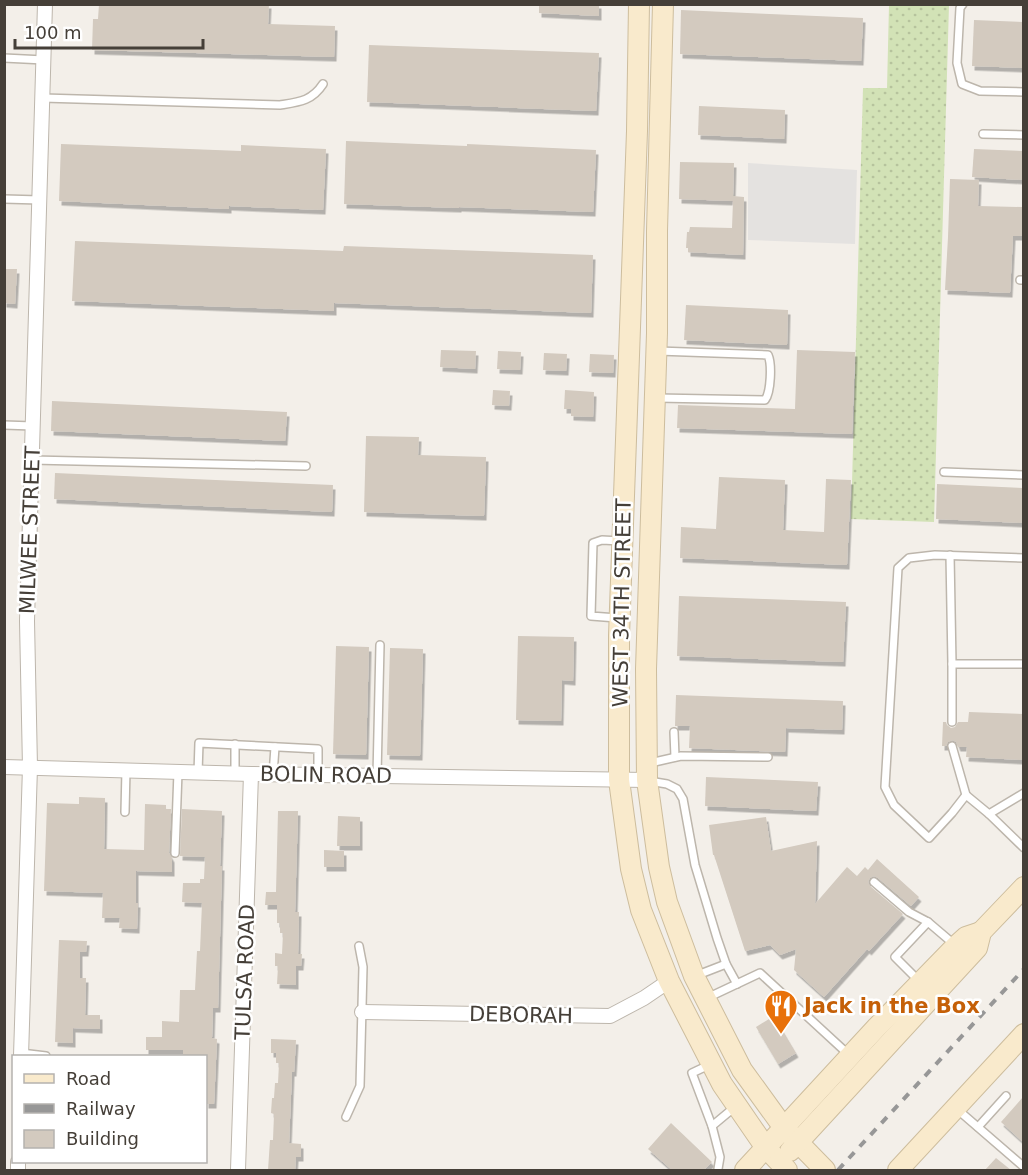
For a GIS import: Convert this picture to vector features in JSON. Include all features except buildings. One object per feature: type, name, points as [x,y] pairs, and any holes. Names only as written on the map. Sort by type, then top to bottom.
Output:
[{"type":"main road","name":"WEST 34TH STREET","points":[[639,4],[619,618],[619,780],[631,869],[641,910],[669,981],[722,1084],[776,1163]]},
{"type":"main road","name":"WEST 34TH STREET","points":[[663,4],[656,351],[646,669],[647,772],[659,867],[667,902],[694,976],[742,1070],[791,1135],[825,1170]]},
{"type":"main road","points":[[634,203],[658,203]]},
{"type":"main road","points":[[622,548],[649,557]]},
{"type":"main road","points":[[745,1170],[776,1163],[791,1135],[850,1056],[956,946],[966,937],[981,932],[1023,887]]},
{"type":"main road","points":[[791,1135],[977,948],[981,932]]},
{"type":"main road","points":[[898,1170],[1023,1034]]},
{"type":"street","name":"MILWEE STREET","points":[[21,1055],[30,767],[27,621],[45,4]]},
{"type":"street","name":"BOLIN ROAD","points":[[4,767],[273,775],[619,780],[647,772]]},
{"type":"street","name":"TULSA ROAD","points":[[238,1170],[251,774]]},
{"type":"street","name":"DEBORAH","points":[[362,1012],[610,1016],[644,998],[669,981]]},
{"type":"lane","points":[[963,4],[960,8],[957,63],[962,84],[980,91],[1023,92]]},
{"type":"lane","points":[[4,58],[44,60]]},
{"type":"lane","points":[[43,98],[280,105],[300,102],[316,94],[322,84]]},
{"type":"lane","points":[[983,134],[1023,135]]},
{"type":"lane","points":[[4,199],[40,200]]},
{"type":"lane","points":[[654,398],[765,400],[769,395],[771,360],[768,355],[656,351]]},
{"type":"lane","points":[[4,425],[33,426]]},
{"type":"lane","points":[[32,460],[306,466]]},
{"type":"lane","points":[[944,472],[1023,475]]},
{"type":"lane","points":[[619,618],[591,616],[593,543],[602,540],[622,548]]},
{"type":"lane","points":[[966,795],[929,838],[894,805],[885,787],[898,568],[909,558],[950,555],[1023,558]]},
{"type":"lane","points":[[950,555],[952,722]]},
{"type":"lane","points":[[377,776],[380,645]]},
{"type":"lane","points":[[952,664],[1023,664]]},
{"type":"lane","points":[[674,732],[675,757]]},
{"type":"lane","points":[[198,773],[199,743],[318,749],[318,775]]},
{"type":"lane","points":[[235,744],[235,774]]},
{"type":"lane","points":[[952,746],[966,795],[1023,848]]},
{"type":"lane","points":[[273,775],[274,747]]},
{"type":"lane","points":[[647,772],[681,756],[768,757]]},
{"type":"lane","points":[[125,812],[126,770]]},
{"type":"lane","points":[[175,853],[178,772]]},
{"type":"lane","points":[[647,772],[677,789],[683,799],[695,865],[726,964],[737,984]]},
{"type":"lane","points":[[989,814],[1023,793]]},
{"type":"lane","points":[[874,882],[909,912],[928,922],[956,946]]},
{"type":"lane","points":[[921,983],[895,957],[928,922]]},
{"type":"lane","points":[[346,1116],[360,1086],[363,967],[359,946]]},
{"type":"lane","points":[[694,976],[726,964]]},
{"type":"lane","points":[[706,999],[760,973],[850,1056]]},
{"type":"lane","points":[[712,1063],[692,1073],[712,1126],[720,1157],[718,1170]]},
{"type":"lane","points":[[978,1127],[1006,1096]]},
{"type":"lane","points":[[712,1126],[737,1105]]},
{"type":"lane","points":[[956,1108],[1023,1167]]},
{"type":"green space","points":[[889,5],[949,5],[934,522],[851,519],[863,88],[887,88]]},
{"type":"shaded area","points":[[748,163],[857,170],[855,244],[748,240]]},
{"type":"railway","points":[[838,1170],[1024,969]]},
{"type":"place","name":"Jack in the Box","points":[[781,1035]]}]
